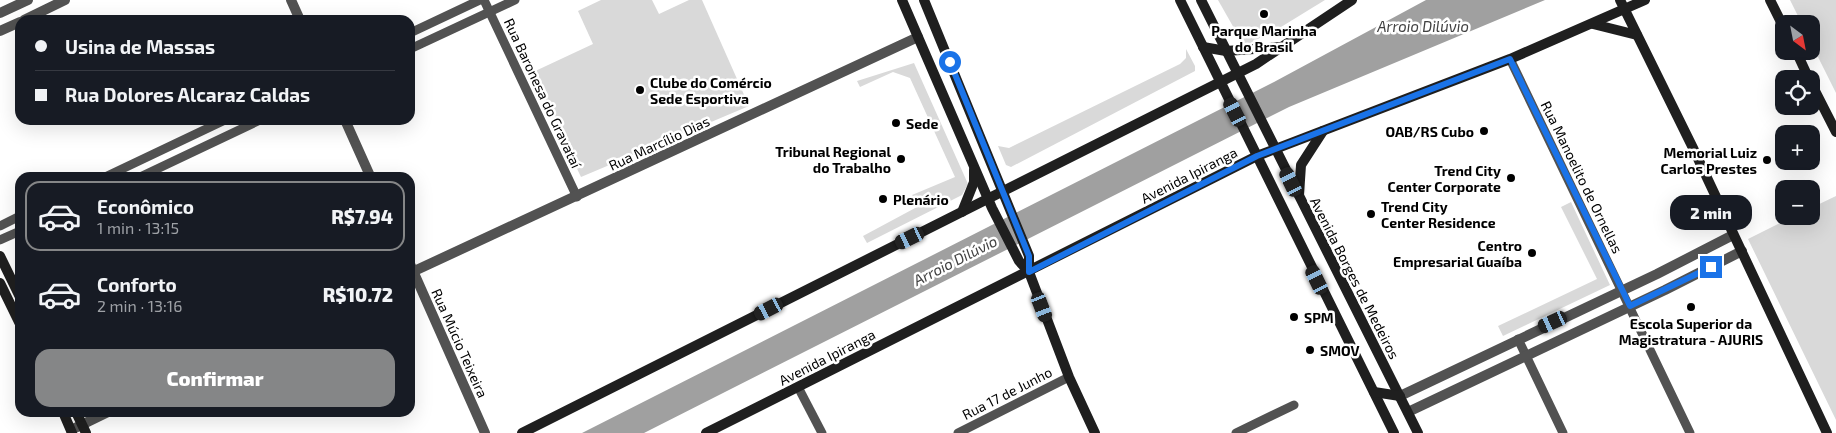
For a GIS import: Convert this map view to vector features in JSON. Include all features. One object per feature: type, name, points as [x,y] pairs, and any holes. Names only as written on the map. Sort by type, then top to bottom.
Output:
[{"type":"main road","points":[[902,0],[994,212],[1019,261],[1029,272]]},
{"type":"main road","points":[[924,0],[1029,256],[1029,272],[1069,377],[1095,433]]},
{"type":"main road","points":[[1180,0],[1394,433]]},
{"type":"main road","name":"Avenida Borges de Medeiros","points":[[1200,0],[1418,433]]},
{"type":"main road","points":[[522,433],[1237,74],[1282,47],[1352,0]]},
{"type":"main road","points":[[1620,0],[1742,251],[1827,433]]},
{"type":"main road","name":"Avenida Ipiranga","points":[[706,433],[1257,156],[1510,59],[1645,0]]},
{"type":"main road","points":[[1770,0],[1778,15]]},
{"type":"main road","points":[[1593,24],[1637,35]]},
{"type":"main road","points":[[1203,47],[1226,51],[1282,47]]},
{"type":"main road","points":[[1820,100],[1836,132]]},
{"type":"main road","points":[[1299,198],[1301,165],[1308,150],[1323,130]]},
{"type":"main road","points":[[962,212],[974,182],[974,168]]},
{"type":"main road","points":[[0,256],[15,287]]},
{"type":"main road","points":[[0,283],[15,314]]},
{"type":"main road","points":[[1374,392],[1400,396]]},
{"type":"main road","points":[[64,417],[69,432]]},
{"type":"main road","points":[[78,417],[84,429]]},
{"type":"street","points":[[0,13],[28,0]]},
{"type":"street","points":[[34,15],[66,0]]},
{"type":"street","points":[[291,0],[298,15]]},
{"type":"street","points":[[415,31],[482,0]]},
{"type":"street","name":"Rua Baronesa do Gravataí","points":[[482,0],[490,12],[577,197]]},
{"type":"street","points":[[415,47],[515,0]]},
{"type":"street","points":[[0,32],[15,24]]},
{"type":"street","name":"Rua Marcílio Dias","points":[[415,267],[577,197],[918,37]]},
{"type":"street","name":"Rua Manoelito de Ornellas","points":[[1510,59],[1690,433]]},
{"type":"street","points":[[123,172],[215,125]]},
{"type":"street","points":[[151,172],[249,125]]},
{"type":"street","points":[[347,125],[368,172]]},
{"type":"street","points":[[0,226],[15,218]]},
{"type":"street","points":[[0,240],[15,233]]},
{"type":"street","points":[[1400,396],[1518,338],[1657,274],[1733,235]]},
{"type":"street","points":[[1408,412],[1526,354],[1665,290],[1742,251]]},
{"type":"street","points":[[1657,274],[1665,290]]},
{"type":"street","name":"Rua Múcio Teixeira","points":[[415,278],[485,433]]},
{"type":"street","points":[[1518,338],[1563,433]]},
{"type":"street","name":"Rua 17 de Junho","points":[[958,433],[1069,377]]},
{"type":"street","points":[[798,386],[822,433]]},
{"type":"street","points":[[1236,433],[1294,405]]},
{"type":"street","points":[[69,432],[84,429],[101,417]]},
{"type":"shaded area","name":"Clube do Comércio Sede Esportiva","points":[[601,0],[652,0],[659,14],[689,0],[702,0],[749,106],[581,177],[531,73],[593,44],[578,11]]},
{"type":"shaded area","name":"Parque Marinha do Brasil","points":[[1218,0],[1325,0],[1281,27],[1250,43],[1243,44]]},
{"type":"shaded area","points":[[1790,0],[1836,0],[1836,93],[1820,60],[1820,15],[1798,15]]},
{"type":"shaded area","points":[[1186,49],[1195,66],[1195,71],[1011,167],[1006,165],[998,146],[1009,148],[1180,64],[1186,58]]},
{"type":"shaded area","points":[[914,63],[968,184],[962,195],[867,243],[863,236],[917,207],[912,195],[955,177],[910,78],[893,72],[860,87],[857,81]]},
{"type":"shaded area","points":[[1836,196],[1836,420],[1748,239],[1776,225],[1820,225],[1820,204]]},
{"type":"shaded area","points":[[1571,202],[1610,285],[1503,336],[1498,326],[1597,279],[1561,207]]},
{"type":"water","name":"Arroio Dilúvio","points":[[1426,0],[1545,0],[1289,107],[644,433],[582,433],[1274,82]]},
{"type":"place","name":"Parque Marinha do Brasil","points":[[1264,14]]},
{"type":"place","name":"Clube do Comércio Sede Esportiva","points":[[640,90]]},
{"type":"place","name":"Sede","points":[[896,123]]},
{"type":"place","name":"OAB/RS Cubo","points":[[1484,131]]},
{"type":"place","name":"Tribunal Regional do Trabalho","points":[[901,159]]},
{"type":"place","name":"Memorial Luiz Carlos Prestes","points":[[1767,160]]},
{"type":"place","name":"Trend City Center Corporate","points":[[1511,178]]},
{"type":"place","name":"Plenário","points":[[883,199]]},
{"type":"place","name":"Trend City Center Residence","points":[[1371,214]]},
{"type":"place","name":"Centro Empresarial Guaíba","points":[[1532,253]]},
{"type":"place","name":"Escola Superior da Magistratura - AJURIS","points":[[1691,307]]},
{"type":"place","name":"SPM","points":[[1294,317]]},
{"type":"place","name":"SMOV","points":[[1310,350]]},
{"type":"route","points":[[950,62],[1029,256],[1029,272],[1275,148],[1510,59],[1630,306],[1711,267]]}]
